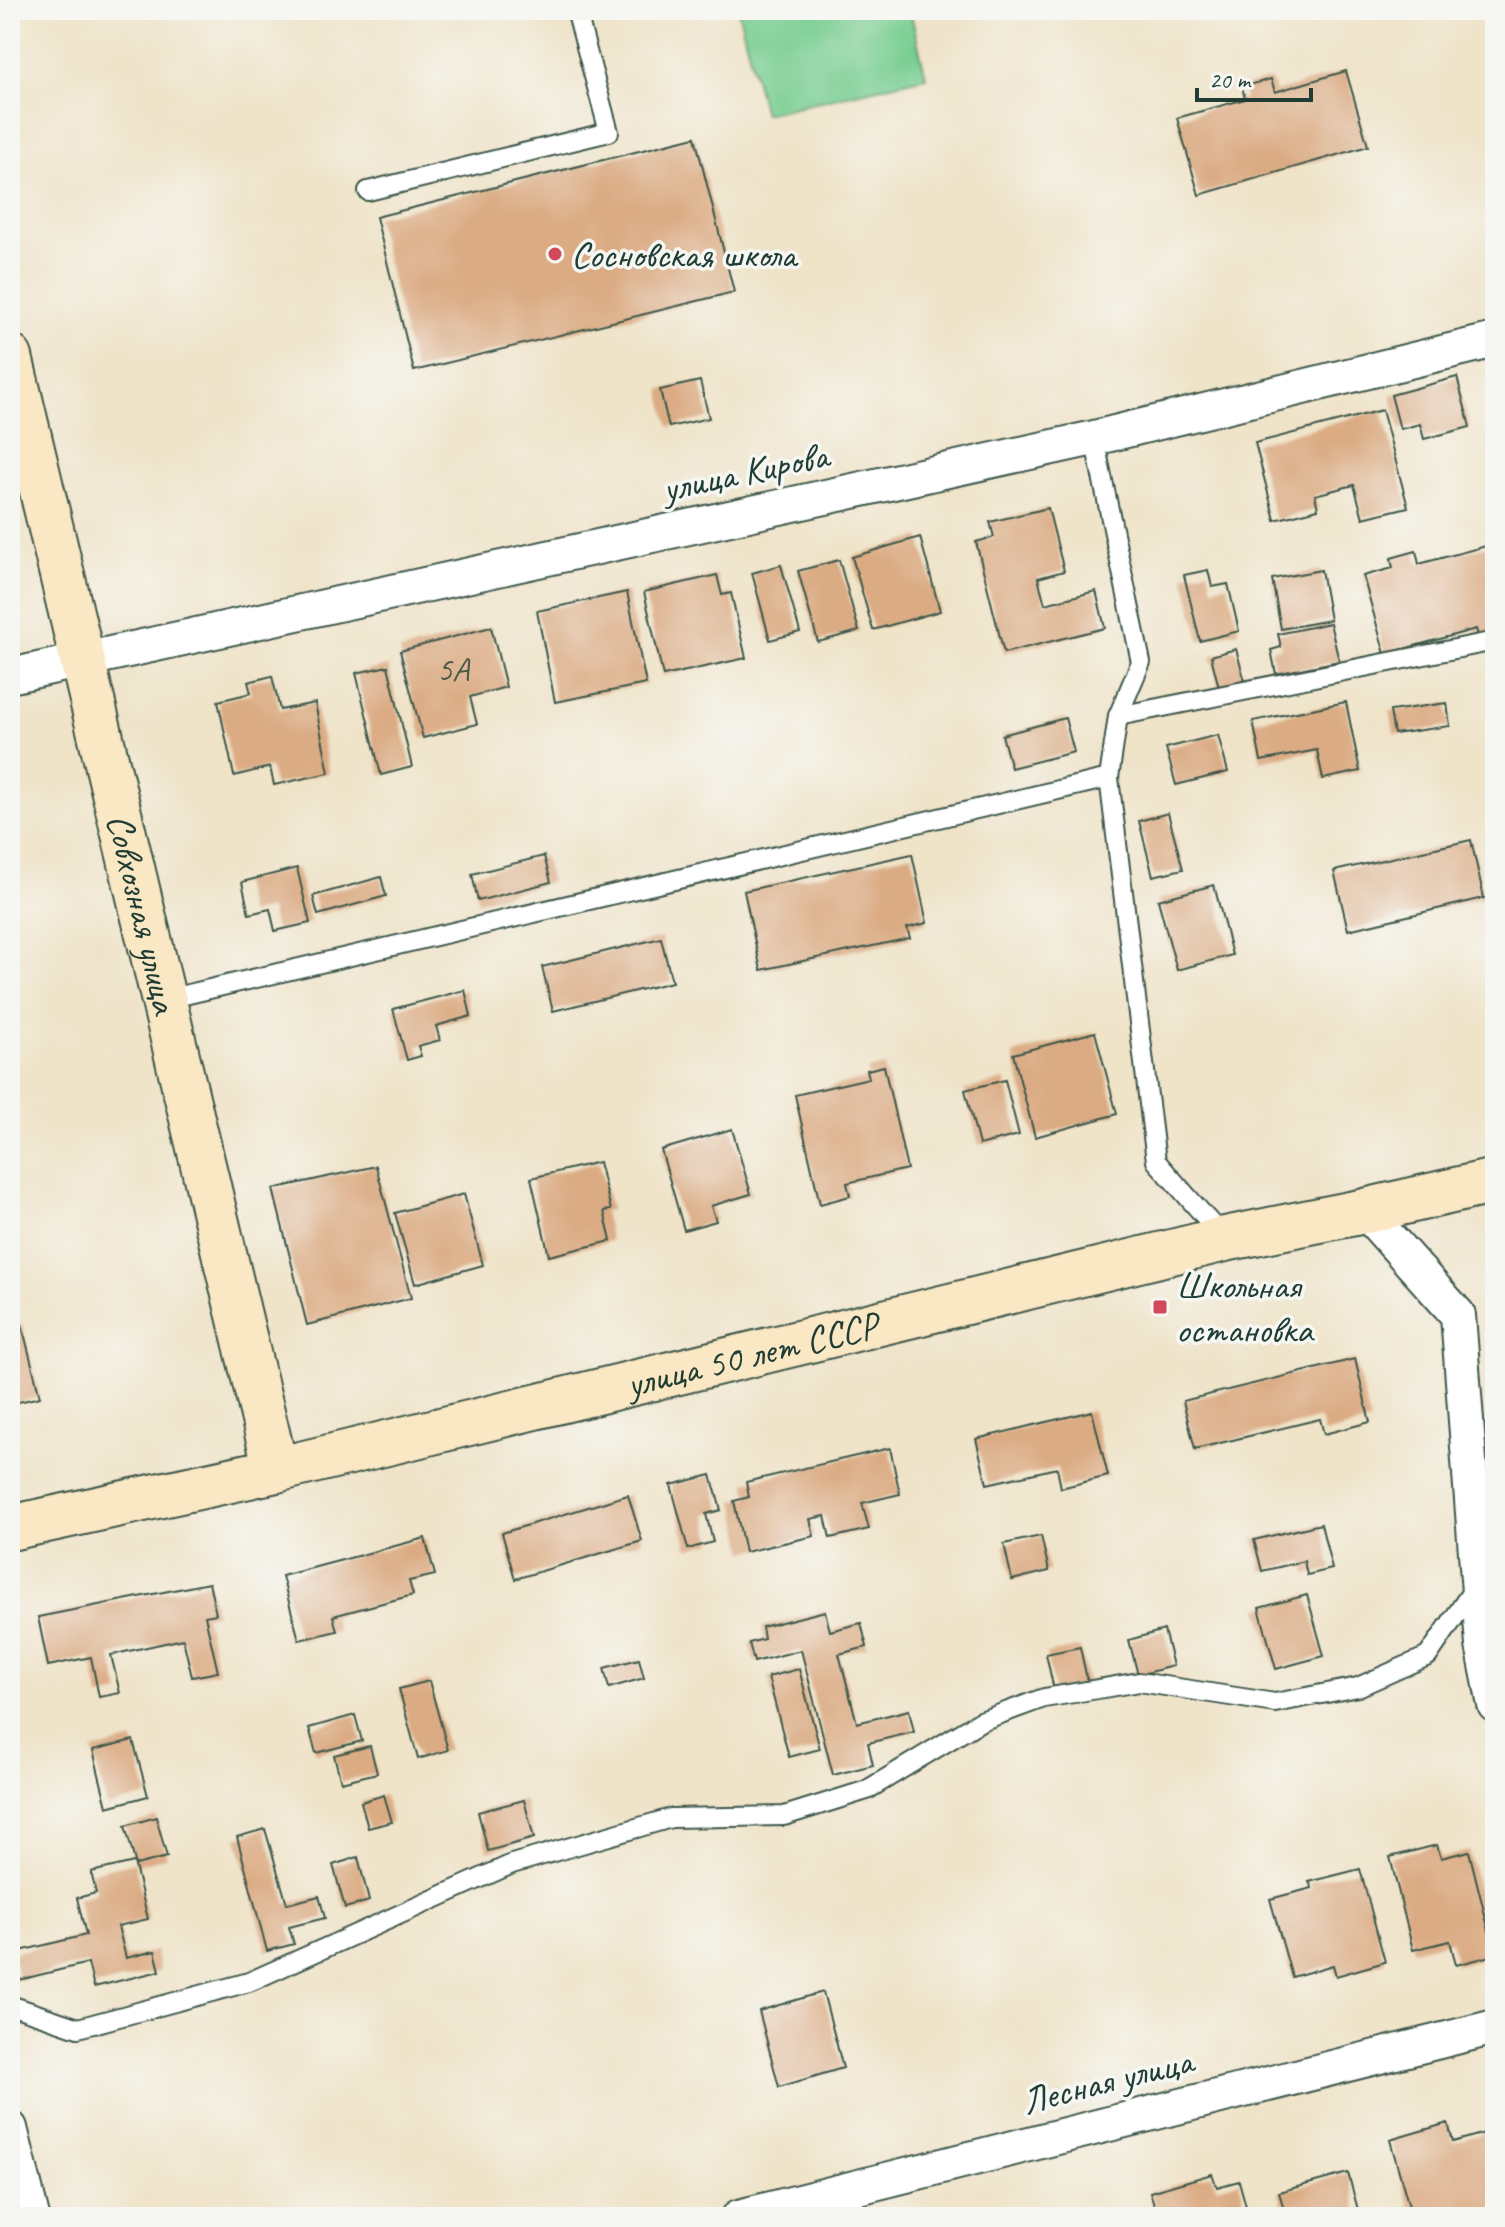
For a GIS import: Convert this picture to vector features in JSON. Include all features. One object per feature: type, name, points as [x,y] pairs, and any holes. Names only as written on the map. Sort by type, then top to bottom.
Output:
[{"type":"main road","name":"Совхозная улица","points":[[10,357],[276,1470]]},
{"type":"main road","name":"улица 50 лет СССР","points":[[10,1528],[276,1470],[1225,1239],[1495,1181]]},
{"type":"street","name":"улица Кирова","points":[[10,676],[1094,438],[1495,340]]},
{"type":"street","points":[[1365,1211],[1458,1315],[1483,1645],[1495,1705]]},
{"type":"street","name":"Лесная улица","points":[[739,2217],[1495,2027]]},
{"type":"street","points":[[10,2128],[32,2217]]},
{"type":"lane","points":[[368,191],[609,132],[576,10]]},
{"type":"lane","points":[[1094,438],[1141,662],[1118,716],[1109,778],[1156,1161],[1225,1239]]},
{"type":"lane","points":[[1118,716],[1495,641]]},
{"type":"lane","points":[[163,1000],[1109,778]]},
{"type":"lane","points":[[10,2005],[78,2028],[249,1982],[512,1864],[671,1818],[784,1816],[867,1790],[981,1721],[1044,1698],[1139,1682],[1275,1703],[1358,1687],[1428,1656],[1478,1581]]},
{"type":"green space","points":[[738,10],[910,10],[926,77],[764,114]]},
{"type":"building","points":[[1346,71],[1368,146],[1199,195],[1177,118],[1245,99],[1242,87],[1271,79],[1275,92]]},
{"type":"building","name":"Сосновская школа","points":[[695,137],[734,292],[414,371],[376,217]]},
{"type":"building","points":[[1457,377],[1470,427],[1424,439],[1420,424],[1400,429],[1391,395]]},
{"type":"building","points":[[700,381],[709,418],[669,427],[660,390]]},
{"type":"building","points":[[1382,410],[1408,507],[1363,518],[1354,485],[1315,495],[1318,509],[1275,520],[1255,443]]},
{"type":"building","points":[[1048,508],[1064,571],[1038,578],[1045,604],[1096,591],[1105,628],[1004,653],[976,542],[994,537],[990,522]]},
{"type":"building","points":[[920,537],[940,611],[873,630],[852,557]]},
{"type":"building","points":[[1486,546],[1495,580],[1495,631],[1478,635],[1476,629],[1385,654],[1363,576],[1393,568],[1391,558],[1416,551],[1419,564]]},
{"type":"building","points":[[839,560],[859,631],[818,642],[798,571]]},
{"type":"building","points":[[781,565],[800,632],[770,640],[752,573]]},
{"type":"building","points":[[1208,570],[1212,587],[1228,584],[1239,631],[1200,641],[1184,575]]},
{"type":"building","points":[[1321,570],[1330,620],[1281,629],[1272,579]]},
{"type":"building","points":[[717,575],[722,595],[731,593],[746,658],[663,676],[644,592]]},
{"type":"building","points":[[627,592],[646,684],[555,702],[537,611]]},
{"type":"building","points":[[1330,623],[1339,661],[1276,674],[1271,650],[1281,647],[1278,634]]},
{"type":"building","points":[[491,627],[506,687],[470,697],[477,724],[423,738],[400,651]]},
{"type":"building","points":[[1236,649],[1246,685],[1220,692],[1211,656]]},
{"type":"building","points":[[388,666],[412,767],[381,775],[356,673]]},
{"type":"building","points":[[272,676],[280,710],[315,703],[329,773],[274,785],[270,767],[234,776],[218,701],[251,693],[248,682]]},
{"type":"building","points":[[1346,702],[1360,771],[1323,779],[1317,750],[1261,761],[1253,721]]},
{"type":"building","points":[[1447,703],[1450,726],[1394,734],[1390,711]]},
{"type":"building","points":[[1065,718],[1074,752],[1011,768],[1002,735]]},
{"type":"building","points":[[1218,735],[1228,772],[1176,785],[1166,748]]},
{"type":"building","points":[[1168,813],[1183,869],[1153,876],[1139,821]]},
{"type":"building","points":[[1471,840],[1484,898],[1348,930],[1334,871]]},
{"type":"building","points":[[912,854],[927,923],[907,928],[910,938],[761,970],[744,891]]},
{"type":"building","points":[[544,856],[551,882],[478,901],[472,874]]},
{"type":"building","points":[[297,868],[310,923],[275,931],[270,909],[249,914],[242,882]]},
{"type":"building","points":[[381,877],[386,896],[318,915],[313,896]]},
{"type":"building","points":[[1214,885],[1232,955],[1177,970],[1158,900]]},
{"type":"building","points":[[661,938],[672,982],[553,1011],[542,967]]},
{"type":"building","points":[[465,990],[471,1016],[436,1026],[440,1040],[418,1046],[421,1056],[407,1060],[393,1009]]},
{"type":"building","points":[[1095,1032],[1117,1114],[1035,1137],[1013,1054]]},
{"type":"building","points":[[884,1066],[907,1169],[847,1183],[850,1196],[820,1204],[795,1095],[869,1078],[867,1070]]},
{"type":"building","points":[[1005,1080],[1019,1135],[979,1145],[965,1090]]},
{"type":"building","points":[[732,1129],[751,1194],[711,1206],[716,1221],[684,1230],[661,1150]]},
{"type":"building","points":[[599,1162],[611,1210],[604,1211],[611,1241],[549,1256],[531,1178]]},
{"type":"building","points":[[376,1166],[411,1298],[307,1325],[273,1189]]},
{"type":"building","points":[[464,1194],[483,1265],[415,1284],[395,1213]]},
{"type":"building","points":[[22,1325],[40,1397],[10,1404],[10,1327]]},
{"type":"building","points":[[1355,1359],[1370,1422],[1324,1434],[1320,1419],[1195,1449],[1183,1401]]},
{"type":"building","points":[[1092,1411],[1108,1476],[1061,1488],[1057,1468],[987,1484],[976,1439]]},
{"type":"building","points":[[890,1448],[900,1494],[862,1503],[869,1529],[830,1538],[825,1516],[810,1519],[814,1536],[745,1552],[734,1501],[749,1497],[746,1482]]},
{"type":"building","points":[[711,1475],[721,1510],[706,1514],[713,1542],[688,1549],[671,1485]]},
{"type":"building","points":[[628,1495],[642,1541],[515,1579],[502,1533]]},
{"type":"building","points":[[1321,1524],[1332,1569],[1307,1575],[1304,1561],[1262,1571],[1254,1540]]},
{"type":"building","points":[[1041,1536],[1049,1571],[1012,1580],[1004,1544]]},
{"type":"building","points":[[425,1538],[435,1575],[409,1581],[413,1595],[333,1616],[337,1631],[299,1640],[282,1576]]},
{"type":"building","points":[[209,1583],[216,1614],[205,1616],[218,1672],[192,1677],[183,1639],[111,1655],[120,1693],[99,1697],[91,1657],[48,1666],[38,1617]]},
{"type":"building","points":[[1307,1595],[1324,1656],[1276,1669],[1259,1608]]},
{"type":"building","points":[[825,1611],[830,1631],[861,1623],[867,1647],[839,1654],[857,1723],[909,1710],[914,1732],[868,1743],[873,1765],[833,1775],[801,1650],[754,1662],[749,1643],[764,1639],[762,1627]]},
{"type":"building","points":[[1164,1630],[1173,1666],[1138,1675],[1129,1640]]},
{"type":"building","points":[[1080,1647],[1088,1684],[1054,1690],[1046,1654]]},
{"type":"building","points":[[639,1659],[644,1678],[609,1688],[604,1668]]},
{"type":"building","points":[[799,1669],[820,1749],[789,1757],[768,1677]]},
{"type":"building","points":[[429,1681],[448,1750],[418,1759],[399,1689]]},
{"type":"building","points":[[355,1715],[362,1741],[316,1753],[309,1728]]},
{"type":"building","points":[[133,1740],[148,1796],[107,1807],[93,1750]]},
{"type":"building","points":[[370,1746],[377,1773],[341,1782],[334,1755]]},
{"type":"building","points":[[384,1795],[392,1822],[368,1828],[361,1802]]},
{"type":"building","points":[[524,1800],[534,1838],[488,1851],[478,1812]]},
{"type":"building","points":[[156,1817],[167,1857],[136,1865],[125,1826]]},
{"type":"building","points":[[265,1829],[287,1904],[319,1896],[325,1918],[289,1927],[294,1944],[267,1951],[237,1837]]},
{"type":"building","points":[[1437,1845],[1441,1858],[1469,1851],[1495,1955],[1456,1965],[1450,1941],[1413,1950],[1390,1857]]},
{"type":"building","points":[[358,1857],[369,1901],[345,1908],[333,1865]]},
{"type":"building","points":[[134,1862],[148,1919],[118,1926],[126,1958],[155,1951],[160,1971],[94,1987],[88,1963],[19,1980],[12,1953],[86,1935],[77,1898],[96,1893],[91,1872]]},
{"type":"building","points":[[1360,1869],[1385,1962],[1336,1976],[1333,1965],[1292,1977],[1270,1899],[1312,1888],[1309,1882]]},
{"type":"building","points":[[823,1992],[843,2068],[779,2087],[759,2011]]},
{"type":"building","points":[[1448,2123],[1453,2142],[1488,2132],[1495,2158],[1495,2210],[1468,2217],[1412,2217],[1390,2140]]},
{"type":"building","points":[[1348,2173],[1360,2217],[1286,2217],[1279,2192]]},
{"type":"building","points":[[1212,2174],[1217,2187],[1239,2181],[1249,2217],[1158,2217],[1150,2192]]},
{"type":"place","name":"Сосновская школа","points":[[555,254]]},
{"type":"place","name":"Школьная остановка","points":[[1160,1307]]}]
